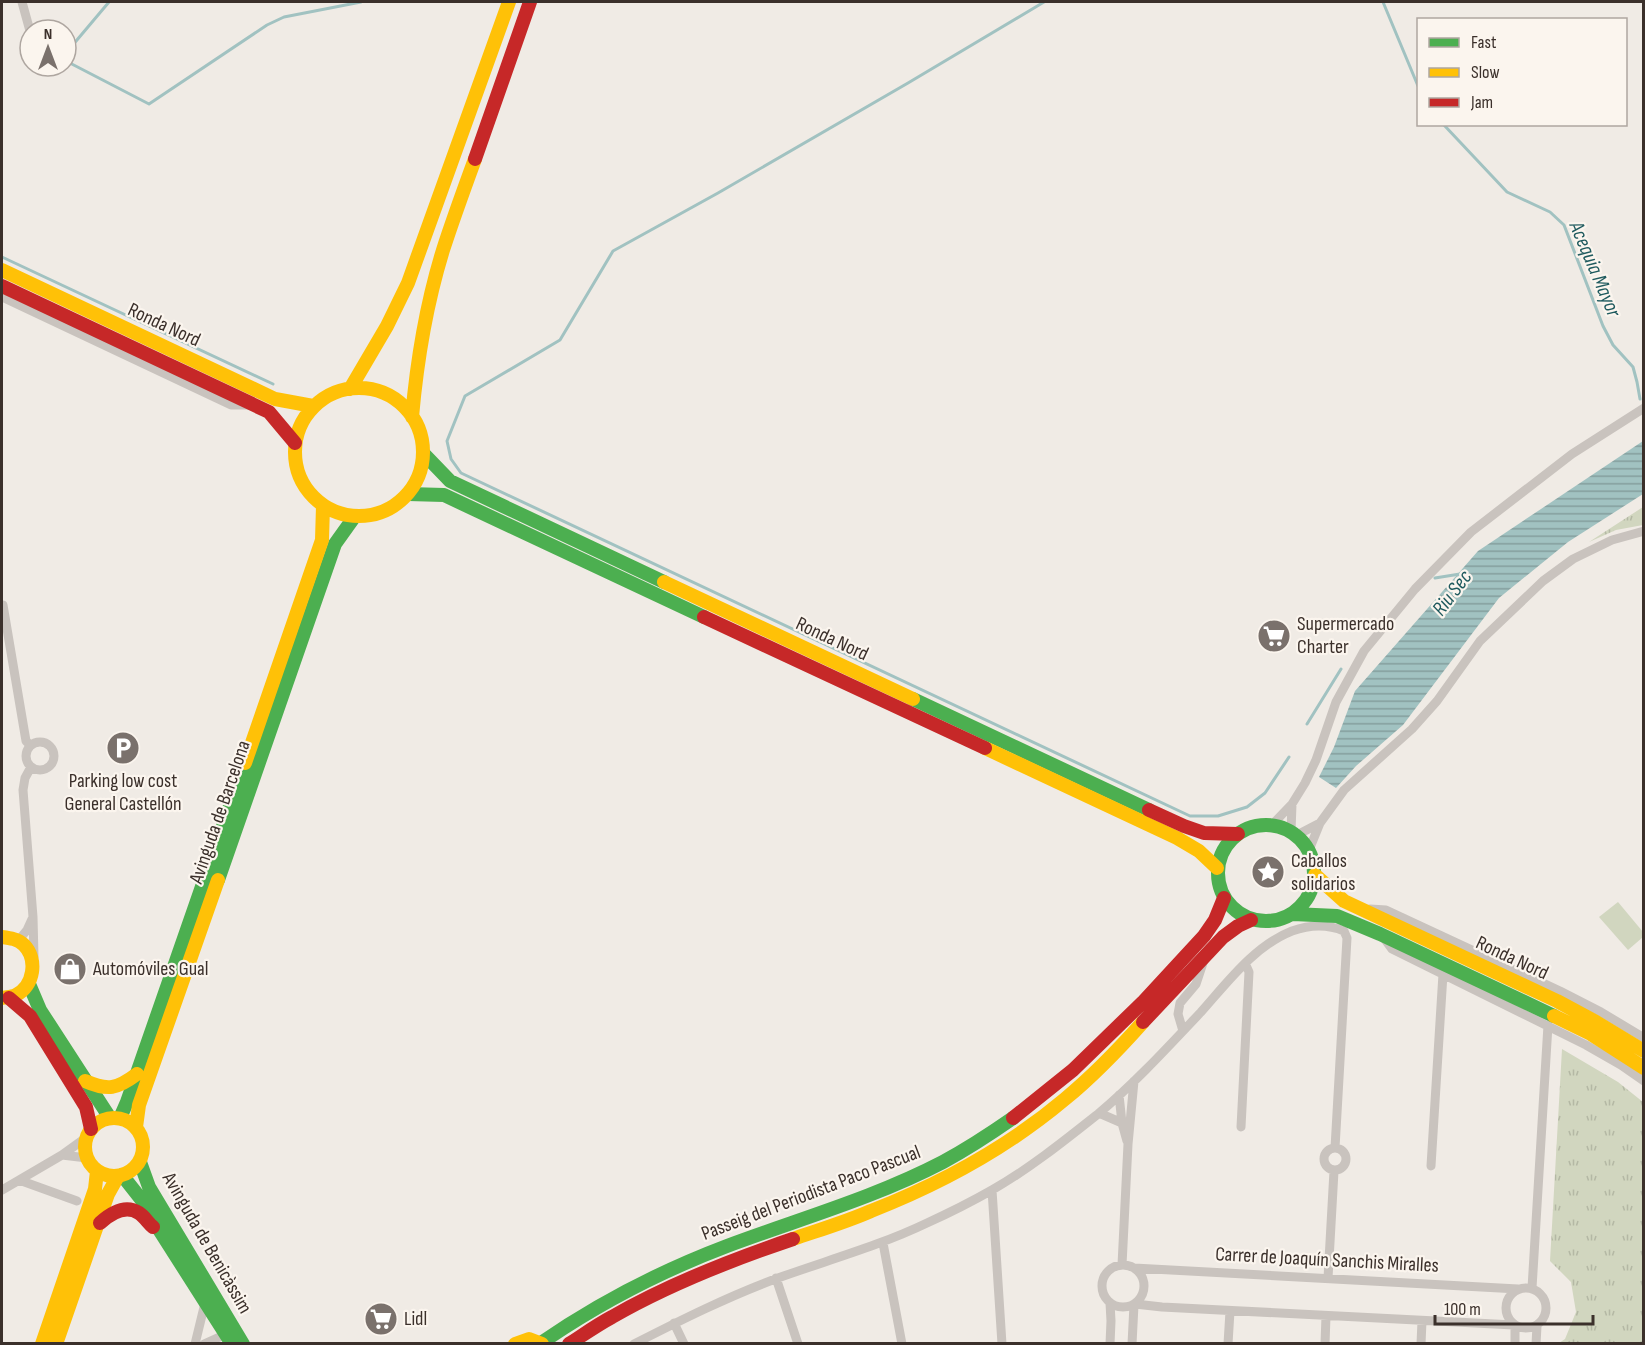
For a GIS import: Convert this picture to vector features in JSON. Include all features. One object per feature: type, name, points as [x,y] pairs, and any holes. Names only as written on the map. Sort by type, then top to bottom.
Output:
[{"type":"main road","points":[[350,389],[387,326],[408,283],[509,2]]},
{"type":"main road","points":[[412,417],[416,368],[429,297],[443,250],[530,2]]},
{"type":"main road","name":"Ronda Nord","points":[[2,270],[275,399],[314,406]]},
{"type":"main road","name":"Ronda Nord","points":[[2,286],[269,412],[295,444]]},
{"type":"main road","points":[[350,389],[373,390],[393,398],[412,417],[421,435],[423,453],[420,472],[408,494],[396,505],[377,514],[355,516],[337,513],[323,506],[308,492],[297,471],[295,444],[301,424],[314,406],[327,396],[350,389]]},
{"type":"main road","name":"Ronda Nord","points":[[423,453],[450,481],[1184,826],[1204,833],[1238,834]]},
{"type":"main road","name":"Ronda Nord","points":[[408,494],[444,495],[1177,838],[1199,851],[1217,868]]},
{"type":"main road","name":"Avinguda de Barcelona","points":[[115,1118],[137,1074],[322,540],[323,506]]},
{"type":"main road","name":"Avinguda de Barcelona","points":[[136,1127],[141,1096],[335,544],[355,516]]},
{"type":"main road","points":[[1272,825],[1294,833],[1309,850],[1316,875],[1310,895],[1293,914],[1275,922],[1251,920],[1234,911],[1224,898],[1217,868],[1224,849],[1238,834],[1254,826],[1272,825]]},
{"type":"main road","name":"Ronda Nord","points":[[1316,875],[1344,901],[1557,1001],[1644,1051]]},
{"type":"main road","name":"Passeig del Periodista Paco Pascual","points":[[541,1343],[604,1303],[656,1277],[738,1242],[864,1197],[908,1178],[951,1158],[1010,1120],[1055,1086],[1111,1035],[1212,927],[1224,898]]},
{"type":"main road","name":"Ronda Nord","points":[[1293,914],[1337,915],[1561,1019],[1590,1034],[1644,1068]]},
{"type":"main road","name":"Passeig del Periodista Paco Pascual","points":[[569,1344],[611,1317],[662,1291],[755,1252],[870,1212],[914,1193],[958,1171],[1018,1134],[1065,1099],[1121,1046],[1223,937],[1251,920]]},
{"type":"main road","points":[[2,937],[18,941],[29,951],[34,968],[29,984],[21,993],[5,998]]},
{"type":"main road","points":[[5,998],[30,1016],[86,1107],[89,1133],[87,1158],[97,1171],[105,1175],[120,1176],[133,1170],[140,1161],[144,1145],[136,1127],[115,1118],[85,1081],[40,1010],[29,984]]},
{"type":"main road","points":[[85,1081],[100,1088],[113,1088],[124,1084],[137,1074]]},
{"type":"main road","points":[[89,1133],[99,1122],[115,1118]]},
{"type":"main road","name":"Avinguda de Benicàssim","points":[[140,1161],[149,1187],[243,1344]]},
{"type":"main road","points":[[42,1344],[95,1189],[97,1171]]},
{"type":"main road","points":[[56,1344],[108,1194],[120,1176]]},
{"type":"main road","name":"Avinguda de Benicàssim","points":[[120,1176],[138,1192],[160,1231],[229,1339]]},
{"type":"main road","points":[[97,1226],[109,1213],[125,1209],[139,1212],[160,1231]]},
{"type":"main road","points":[[515,1344],[529,1340],[541,1343]]},
{"type":"street","points":[[22,2],[26,18]]},
{"type":"street","name":"Ronda Nord","points":[[2,297],[231,405],[253,405]]},
{"type":"street","points":[[1272,825],[1292,804],[1316,760],[1336,702],[1364,651],[1415,589],[1471,532],[1572,454],[1644,408]]},
{"type":"street","points":[[1309,850],[1320,823],[1344,790],[1412,729],[1437,701],[1480,641],[1543,581],[1573,559],[1612,540],[1644,531]]},
{"type":"street","points":[[2,603],[26,741],[30,745]]},
{"type":"street","points":[[37,741],[51,746],[54,759],[49,767],[40,770],[31,767],[26,760],[26,752],[30,745],[37,741]]},
{"type":"street","points":[[31,767],[25,778],[23,790],[33,917],[34,968]]},
{"type":"street","points":[[1292,804],[1294,833],[1320,823]]},
{"type":"street","name":"Ronda Nord","points":[[1359,908],[1386,910],[1428,929],[1560,991],[1644,1038]]},
{"type":"street","points":[[18,941],[27,930],[33,917]]},
{"type":"street","points":[[634,1344],[711,1306],[776,1278],[883,1243],[992,1190],[1035,1163],[1099,1113],[1183,1031],[1245,963],[1269,943],[1299,929],[1316,926],[1332,926],[1344,931],[1347,938],[1335,1148]]},
{"type":"street","name":"Ronda Nord","points":[[1380,934],[1392,950],[1548,1025],[1621,1065],[1644,1081]]},
{"type":"street","name":"Passeig del Periodista Paco Pascual","points":[[1183,1031],[1178,1014],[1180,1003],[1196,984],[1205,957]]},
{"type":"street","points":[[1241,1127],[1249,972],[1245,963]]},
{"type":"street","points":[[1431,1166],[1443,974]]},
{"type":"street","points":[[1532,1288],[1548,1025]]},
{"type":"street","points":[[1122,1265],[1128,1143],[1134,1081]]},
{"type":"street","points":[[1119,1095],[1131,1109]]},
{"type":"street","points":[[1119,1095],[1122,1123],[1128,1143]]},
{"type":"street","points":[[1099,1113],[1122,1123]]},
{"type":"street","points":[[2,1190],[62,1155],[89,1133]]},
{"type":"street","points":[[1335,1148],[1344,1152],[1347,1161],[1342,1168],[1334,1171],[1326,1166],[1324,1156],[1329,1150],[1335,1148]]},
{"type":"street","points":[[62,1155],[87,1158]]},
{"type":"street","points":[[1328,1278],[1334,1171]]},
{"type":"street","points":[[19,1180],[77,1201]]},
{"type":"street","points":[[992,1190],[1002,1344]]},
{"type":"street","points":[[883,1243],[902,1344]]},
{"type":"street","points":[[1110,1344],[1112,1321],[1110,1304],[1103,1293],[1103,1280],[1110,1270],[1122,1265],[1134,1268],[1143,1278],[1144,1293],[1135,1304],[1132,1344]]},
{"type":"street","name":"Carrer de Joaquín Sanchis Miralles","points":[[1134,1268],[1518,1289]]},
{"type":"street","points":[[776,1278],[798,1344]]},
{"type":"street","points":[[1110,1304],[1122,1308],[1135,1304],[1514,1326],[1526,1329],[1537,1326],[1545,1317],[1547,1305],[1542,1294],[1532,1288],[1518,1289],[1507,1299],[1506,1313],[1514,1326],[1515,1344]]},
{"type":"street","points":[[195,1344],[205,1303]]},
{"type":"street","points":[[1228,1344],[1230,1311]]},
{"type":"street","points":[[1325,1344],[1326,1316]]},
{"type":"street","points":[[1421,1344],[1422,1322]]},
{"type":"street","points":[[675,1323],[684,1344]]},
{"type":"street","points":[[1536,1344],[1537,1326]]},
{"type":"street","points":[[204,1344],[229,1339]]},
{"type":"green space","points":[[1643,507],[1643,525],[1616,530],[1589,542]]},
{"type":"green space","points":[[1618,902],[1643,932],[1643,937],[1628,950],[1599,917]]},
{"type":"green space","points":[[1562,1049],[1618,1082],[1643,1102],[1643,1343],[1559,1343],[1565,1339],[1576,1312],[1571,1282],[1550,1261]]},
{"type":"water","name":"Riu Sec","points":[[1643,441],[1643,494],[1568,542],[1499,598],[1403,725],[1356,766],[1336,788],[1319,777],[1334,747],[1355,691],[1478,551]]},
{"type":"waterway","points":[[78,39],[109,2]]},
{"type":"waterway","points":[[78,67],[149,104],[267,25],[284,17],[361,2]]},
{"type":"waterway","points":[[1044,2],[718,193],[613,251],[560,340],[465,396],[447,441],[451,459],[461,473],[1190,816],[1218,816],[1247,807],[1265,793],[1289,757]]},
{"type":"waterway","name":"Acequia Mayor","points":[[1383,2],[1417,84]]},
{"type":"waterway","name":"Acequia Mayor","points":[[1445,126],[1507,192],[1550,212],[1564,225],[1603,326],[1613,345],[1633,367],[1640,399]]},
{"type":"waterway","points":[[2,257],[273,384]]},
{"type":"waterway","name":"Riu Sec","points":[[1435,578],[1460,574]]},
{"type":"waterway","points":[[1307,724],[1341,669]]},
{"type":"traffic: fast","points":[[423,453],[450,481],[664,582]]},
{"type":"traffic: fast","points":[[408,494],[444,495],[704,617]]},
{"type":"traffic: fast","points":[[218,880],[335,544],[355,516]]},
{"type":"traffic: fast","points":[[913,699],[1149,810]]},
{"type":"traffic: fast","points":[[120,1118],[245,763]]},
{"type":"traffic: fast","points":[[1266,825],[1284,828],[1300,839],[1311,855],[1314,873],[1311,891],[1300,907],[1284,918],[1266,921],[1248,918],[1232,907],[1221,891],[1218,873],[1221,855],[1232,839],[1248,828],[1266,825]]},
{"type":"traffic: fast","points":[[1293,914],[1337,916],[1554,1016]]},
{"type":"traffic: fast","points":[[29,984],[40,1010],[110,1118]]},
{"type":"traffic: fast","points":[[541,1343],[585,1314],[654,1277],[727,1246],[890,1187],[961,1152],[1013,1118]]},
{"type":"traffic: fast","points":[[140,1162],[149,1187],[243,1344]]},
{"type":"traffic: fast","points":[[122,1175],[148,1208],[160,1231],[232,1344]]},
{"type":"traffic: slow","points":[[350,389],[387,326],[408,283],[509,2]]},
{"type":"traffic: slow","points":[[412,417],[420,354],[432,291],[443,250],[475,159]]},
{"type":"traffic: slow","points":[[2,270],[275,399],[313,406]]},
{"type":"traffic: slow","points":[[359,388],[383,393],[404,407],[418,428],[423,452],[418,476],[404,497],[383,511],[359,516],[335,511],[314,497],[300,476],[295,452],[300,428],[314,407],[335,393],[359,388]]},
{"type":"traffic: slow","points":[[245,763],[322,540],[323,506]]},
{"type":"traffic: slow","points":[[664,582],[913,699]]},
{"type":"traffic: slow","points":[[985,748],[1177,838],[1199,851],[1217,868]]},
{"type":"traffic: slow","points":[[1315,875],[1344,901],[1557,1001],[1644,1051]]},
{"type":"traffic: slow","points":[[136,1127],[139,1105],[218,880]]},
{"type":"traffic: slow","points":[[2,937],[17,940],[24,945],[31,957],[32,965],[30,979],[22,991],[14,996],[2,998]]},
{"type":"traffic: slow","points":[[1554,1016],[1591,1034],[1644,1068]]},
{"type":"traffic: slow","points":[[793,1239],[852,1219],[922,1189],[997,1148],[1075,1090],[1106,1062],[1143,1022]]},
{"type":"traffic: slow","points":[[85,1081],[112,1087],[124,1083],[137,1074]]},
{"type":"traffic: slow","points":[[114,1118],[125,1120],[138,1131],[143,1147],[141,1158],[130,1171],[114,1176],[103,1174],[90,1163],[85,1147],[87,1136],[98,1123],[114,1118]]},
{"type":"traffic: slow","points":[[42,1344],[95,1189],[97,1171]]},
{"type":"traffic: slow","points":[[56,1344],[108,1194],[118,1176]]},
{"type":"traffic: slow","points":[[515,1344],[529,1339],[542,1344]]},
{"type":"traffic: jam","points":[[475,159],[530,2]]},
{"type":"traffic: jam","points":[[2,286],[269,412],[295,443]]},
{"type":"traffic: jam","points":[[704,617],[985,748]]},
{"type":"traffic: jam","points":[[1149,810],[1204,833],[1238,834]]},
{"type":"traffic: jam","points":[[1013,1118],[1073,1070],[1144,1001],[1204,936],[1215,920],[1224,898]]},
{"type":"traffic: jam","points":[[1143,1022],[1223,937],[1251,920]]},
{"type":"traffic: jam","points":[[9,998],[30,1016],[86,1107],[91,1129]]},
{"type":"traffic: jam","points":[[100,1223],[113,1213],[129,1209],[139,1213],[153,1227]]},
{"type":"traffic: jam","points":[[569,1344],[606,1320],[678,1283],[793,1239]]},
{"type":"place","name":"Supermercado Charter","points":[[1274,636]]},
{"type":"place","name":"Parking low cost General Castellón","points":[[123,748]]},
{"type":"place","name":"Caballos solidarios","points":[[1268,872]]},
{"type":"place","name":"Automóviles Gual","points":[[70,969]]},
{"type":"place","name":"Lidl","points":[[381,1319]]}]
